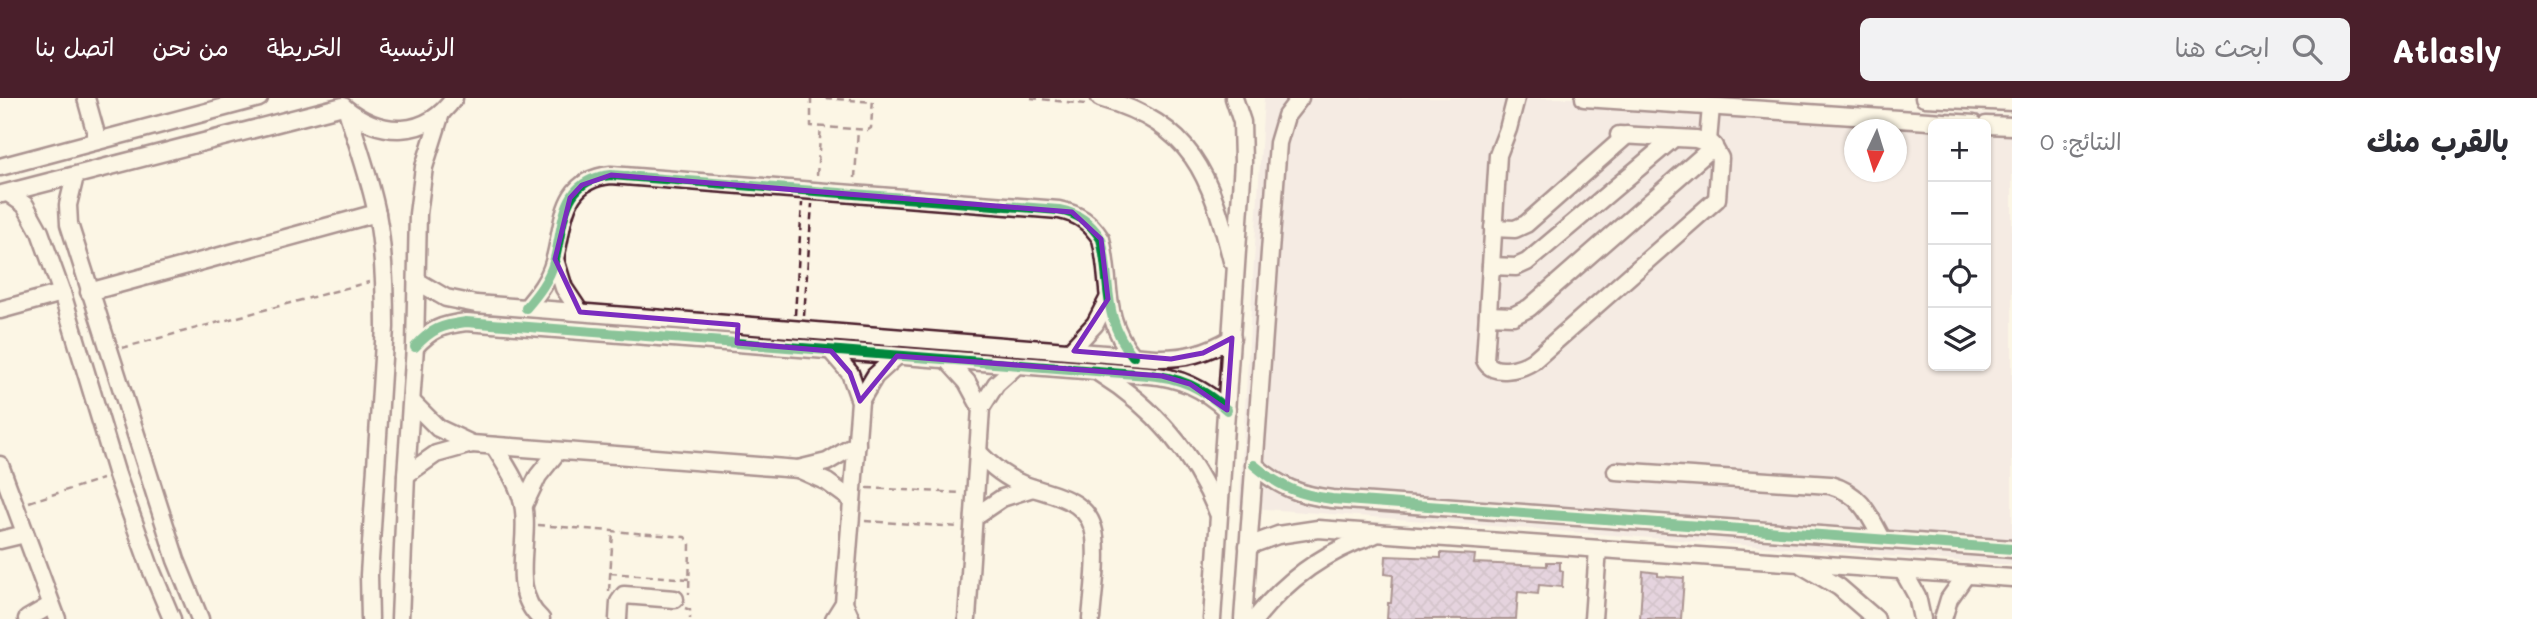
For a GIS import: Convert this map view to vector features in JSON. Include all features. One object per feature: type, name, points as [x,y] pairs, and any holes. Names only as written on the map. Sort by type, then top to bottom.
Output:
[{"type":"street","points":[[86,98],[97,141]]},
{"type":"street","points":[[343,105],[363,122],[383,129],[403,129],[423,124],[441,113],[454,98]]},
{"type":"street","points":[[1212,619],[1244,143],[1242,122],[1234,98]]},
{"type":"street","points":[[1243,619],[1278,143],[1286,116],[1300,98]]},
{"type":"street","points":[[1516,98],[1498,155],[1485,360],[1491,368],[1517,369],[1533,360],[1715,202],[1720,158],[1711,144],[1712,107]]},
{"type":"street","points":[[1584,98],[1928,121]]},
{"type":"street","points":[[1924,98],[2012,102]]},
{"type":"street","points":[[0,167],[253,100],[252,129]]},
{"type":"street","points":[[1095,101],[1144,113],[1183,144],[1210,185],[1219,208],[1236,276]]},
{"type":"street","points":[[4,194],[343,105]]},
{"type":"street","points":[[343,105],[377,212],[384,278],[385,327],[369,575],[370,619]]},
{"type":"street","points":[[400,619],[415,347],[415,245],[420,189],[429,146],[441,113]]},
{"type":"street","points":[[1991,125],[2012,126]]},
{"type":"street","points":[[1493,228],[1515,229],[1526,224],[1623,135],[1674,138],[1711,144]]},
{"type":"street","points":[[1491,266],[1516,267],[1527,262],[1674,138]]},
{"type":"street","points":[[1488,315],[1513,316],[1530,307],[1711,144]]},
{"type":"street","points":[[526,307],[544,285],[555,259],[563,214],[570,198],[582,185],[597,177],[611,175],[855,193],[1072,212],[1084,218],[1101,239],[1108,299],[1116,331],[1133,356]]},
{"type":"street","points":[[75,176],[68,205],[69,224],[143,461],[176,560],[200,619]]},
{"type":"street","points":[[4,194],[25,205],[37,222],[62,293],[116,472],[172,619]]},
{"type":"street","points":[[89,292],[377,212]]},
{"type":"street","points":[[40,232],[69,224]]},
{"type":"street","points":[[555,259],[564,288],[580,312]]},
{"type":"street","points":[[417,281],[433,291],[461,302],[1171,359],[1203,353],[1232,338]]},
{"type":"street","points":[[0,310],[62,293]]},
{"type":"street","points":[[1070,351],[1095,324],[1108,299]]},
{"type":"street","points":[[415,347],[427,334],[439,328],[466,322],[1177,379],[1203,391],[1227,410]]},
{"type":"street","points":[[737,344],[738,324]]},
{"type":"street","points":[[831,351],[850,373],[860,401],[844,603],[851,619]]},
{"type":"street","points":[[860,401],[875,376],[897,356]]},
{"type":"street","points":[[947,360],[967,382],[981,408]]},
{"type":"street","points":[[966,617],[981,408],[996,384],[1017,365]]},
{"type":"street","points":[[1097,371],[1143,403],[1175,437],[1196,468],[1220,519]]},
{"type":"street","points":[[412,402],[438,428],[472,444],[798,469],[827,462],[857,444]]},
{"type":"street","points":[[406,475],[436,454],[472,444]]},
{"type":"street","points":[[494,446],[511,474],[524,505],[523,585],[531,608],[541,619]]},
{"type":"street","points":[[524,505],[538,476],[558,451]]},
{"type":"street","points":[[978,453],[1009,478],[1063,496],[1086,513],[1093,525],[1096,558],[1091,619]]},
{"type":"street","points":[[116,472],[143,461]]},
{"type":"street","points":[[0,465],[54,612],[27,619]]},
{"type":"street","points":[[1254,465],[1267,476],[1297,493],[1332,499],[2012,548]]},
{"type":"street","points":[[798,469],[853,494]]},
{"type":"street","points":[[1616,471],[1830,485],[1853,494],[1862,503],[1882,539]]},
{"type":"street","points":[[974,522],[1002,498],[1034,488]]},
{"type":"street","points":[[1248,546],[1278,535],[1308,529],[2012,578]]},
{"type":"street","points":[[1255,619],[1274,597],[1312,565],[1345,546],[1379,533]]},
{"type":"street","points":[[0,540],[25,534]]},
{"type":"street","points":[[1593,619],[1598,549]]},
{"type":"street","points":[[1794,562],[1839,587],[1875,619]]},
{"type":"street","points":[[1903,571],[1917,596],[1922,619]]},
{"type":"street","points":[[1943,619],[1949,599],[1966,575]]},
{"type":"street","points":[[618,619],[619,602],[624,596],[682,604]]},
{"type":"street","points":[[834,619],[844,603]]},
{"type":"path","points":[[811,98],[810,125],[871,129],[873,100],[825,98]]},
{"type":"path","points":[[1031,98],[1095,101]]},
{"type":"path","points":[[798,329],[811,190],[821,126]]},
{"type":"path","points":[[855,193],[858,129]]},
{"type":"path","points":[[798,329],[811,190]]},
{"type":"path","points":[[108,352],[384,278]]},
{"type":"path","points":[[15,506],[116,472]]},
{"type":"path","points":[[853,494],[975,494]]},
{"type":"path","points":[[850,520],[974,522]]},
{"type":"path","points":[[524,524],[685,537],[690,544],[690,579],[682,604]]},
{"type":"path","points":[[608,596],[613,530]]},
{"type":"path","points":[[610,573],[690,579]]},
{"type":"highlighted area","points":[[611,175],[1072,212],[1101,239],[1108,299],[1074,351],[1171,359],[1203,353],[1232,338],[1227,410],[1190,384],[1162,376],[897,356],[860,401],[850,373],[831,351],[737,343],[738,325],[580,312],[555,259],[570,198],[582,185]]},
{"type":"shaded area","points":[[1264,98],[1738,98],[2012,115],[2012,565],[1239,507]]},
{"type":"building","points":[[1441,553],[1475,555],[1474,563],[1547,566],[1547,562],[1560,562],[1560,570],[1563,571],[1562,587],[1539,585],[1538,594],[1518,592],[1516,619],[1387,619],[1393,575],[1385,574],[1386,556],[1441,558]]},
{"type":"building","points":[[1643,571],[1658,573],[1658,576],[1684,578],[1681,619],[1640,619]]},
{"type":"cycle path","points":[[526,308],[552,269],[563,219],[573,195],[582,185],[611,175],[1059,210],[1083,220],[1101,239],[1112,314],[1116,328],[1133,356]]},
{"type":"cycle path","points":[[415,347],[438,329],[466,322],[1159,376],[1190,385],[1227,410]]},
{"type":"cycle path","points":[[1254,465],[1290,489],[1332,499],[2012,549]]}]
